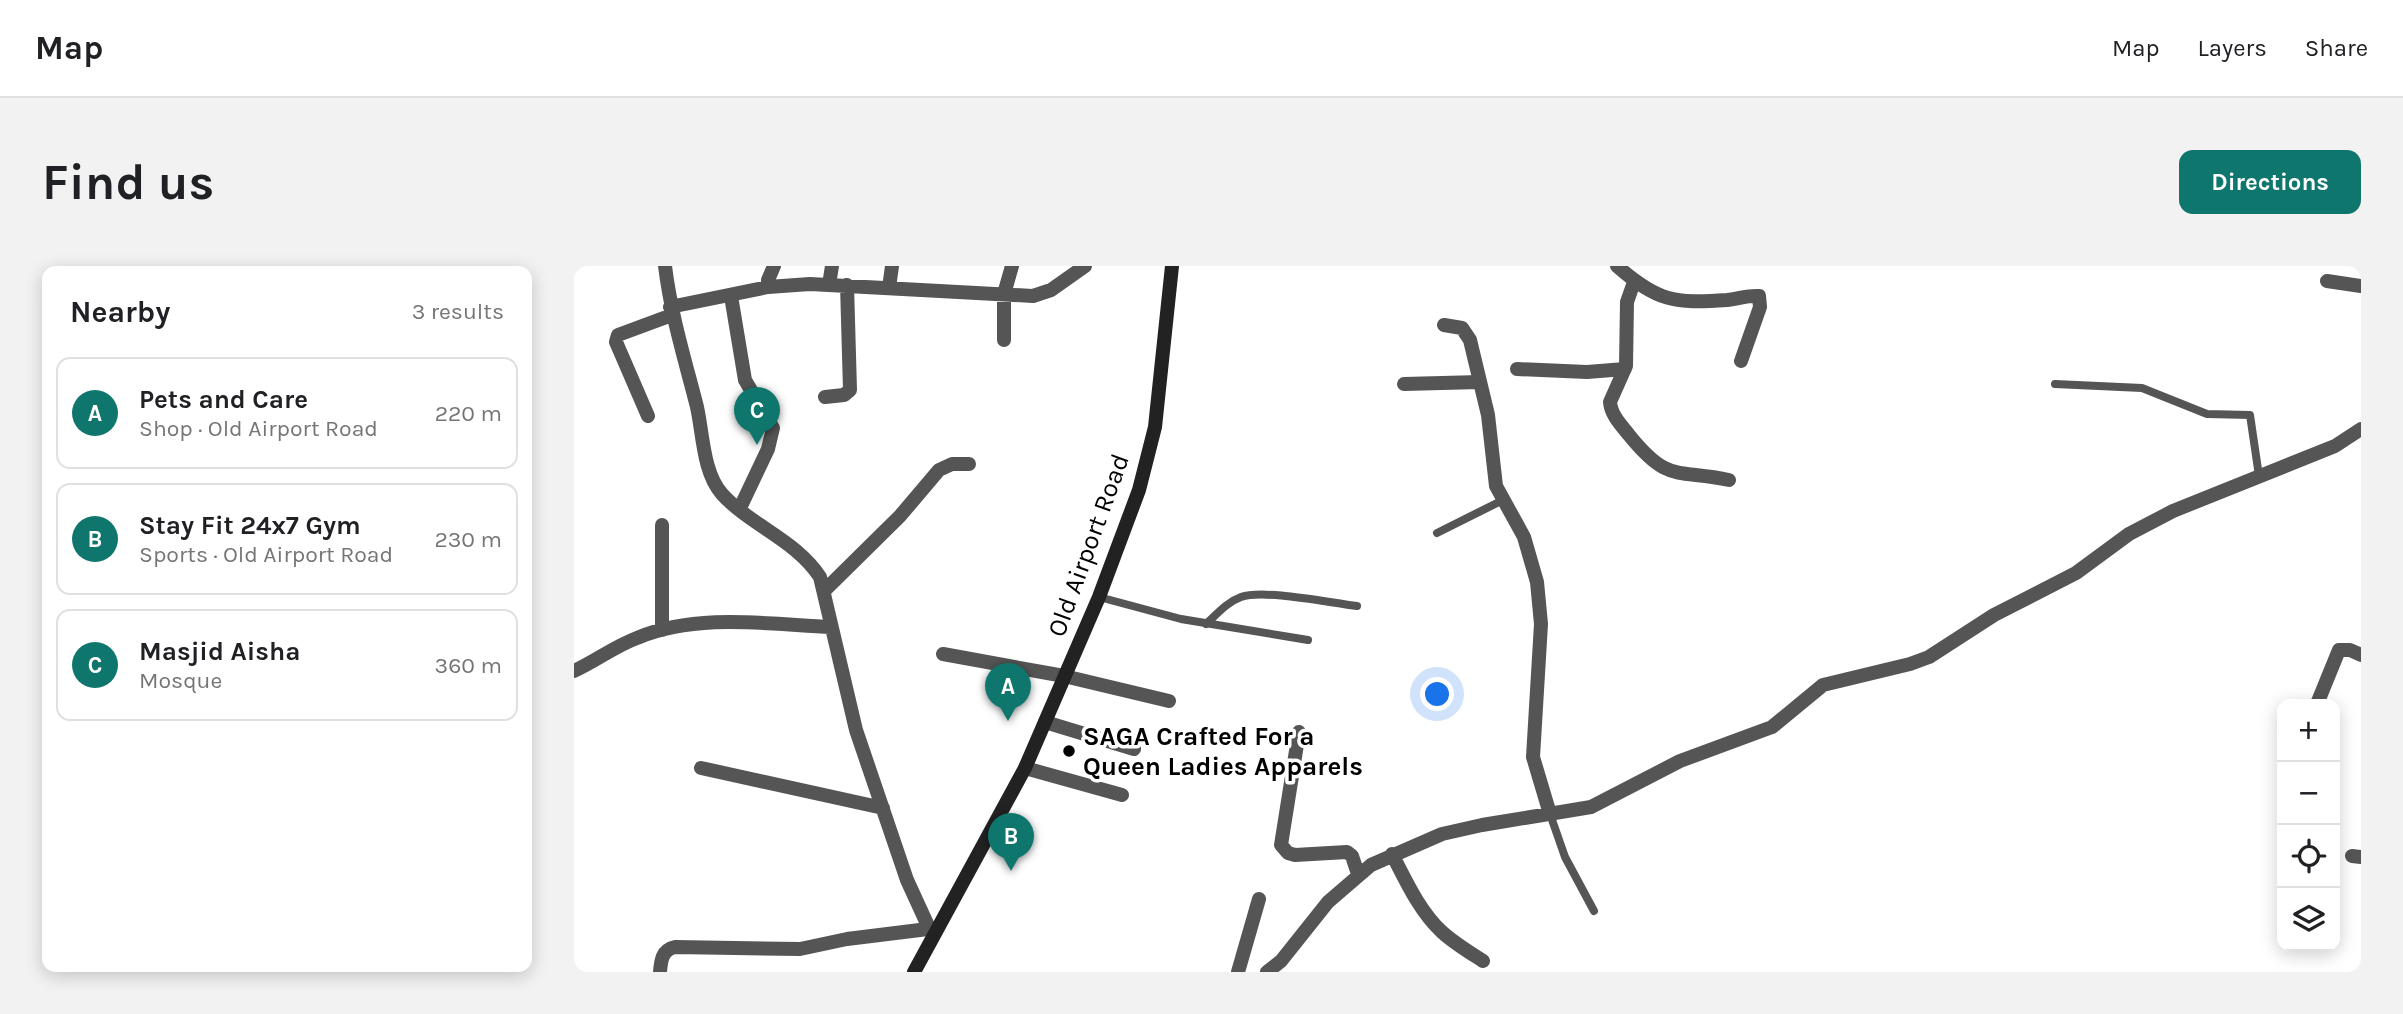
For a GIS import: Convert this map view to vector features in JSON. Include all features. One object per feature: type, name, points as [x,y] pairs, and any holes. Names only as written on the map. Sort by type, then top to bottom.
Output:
[{"type":"main road","name":"Old Airport Road","points":[[914,972],[933,928],[1026,768],[1099,597],[1139,490],[1155,427],[1172,266]]},
{"type":"street","points":[[660,972],[663,954],[675,947],[800,949],[847,939],[933,928],[907,880],[856,730],[820,577],[810,562],[721,492],[709,466],[697,408],[671,311],[665,266]]},
{"type":"street","points":[[768,287],[774,266]]},
{"type":"street","points":[[829,285],[832,266]]},
{"type":"street","points":[[889,288],[892,266]]},
{"type":"street","points":[[1004,340],[1004,294],[1012,266]]},
{"type":"street","points":[[648,416],[616,337],[671,311],[768,287],[847,285],[1033,296],[1051,290],[1084,266]]},
{"type":"street","points":[[1617,266],[1634,282],[1661,296],[1689,303],[1759,296],[1760,307],[1741,361]]},
{"type":"street","points":[[2327,281],[2361,286]]},
{"type":"street","points":[[1634,282],[1627,302],[1625,369],[1610,402],[1610,408],[1641,450],[1666,471],[1729,480]]},
{"type":"street","points":[[825,397],[844,395],[850,390],[847,285]]},
{"type":"street","points":[[731,296],[745,380],[773,428],[768,449],[740,508]]},
{"type":"street","points":[[1444,325],[1462,328],[1471,340],[1488,415],[1493,471],[1503,500],[1524,537],[1537,582],[1541,624],[1533,757],[1550,814]]},
{"type":"street","points":[[1517,369],[1587,372],[1625,369]]},
{"type":"street","points":[[1404,384],[1480,382]]},
{"type":"street","points":[[1267,972],[1281,961],[1328,902],[1358,874],[1392,854],[1442,834],[1591,807],[1680,761],[1772,727],[1823,685],[1929,657],[1994,615],[2076,573],[2111,546],[2148,523],[2173,510],[2335,446],[2361,429]]},
{"type":"street","points":[[825,590],[900,516],[939,470],[952,464],[969,464]]},
{"type":"street","points":[[662,525],[662,629]]},
{"type":"street","points":[[574,671],[636,638],[662,629],[700,623],[831,627]]},
{"type":"street","points":[[2319,699],[2339,650],[2350,650],[2361,655]]},
{"type":"street","points":[[943,654],[1064,676],[1169,701]]},
{"type":"street","points":[[1045,722],[1134,749]]},
{"type":"street","points":[[1299,732],[1281,845],[1288,853],[1295,855],[1347,852],[1352,856],[1358,874]]},
{"type":"street","points":[[701,768],[883,808]]},
{"type":"street","points":[[1026,768],[1122,796]]},
{"type":"street","points":[[1392,854],[1405,881],[1432,921],[1443,933],[1483,961]]},
{"type":"street","points":[[1238,972],[1259,899]]},
{"type":"lane","points":[[2055,384],[2142,388],[2207,414],[2250,415],[2259,476]]},
{"type":"lane","points":[[1437,533],[1503,500]]},
{"type":"lane","points":[[1206,624],[1229,603],[1248,595],[1357,606]]},
{"type":"lane","points":[[1099,597],[1206,624],[1308,640]]},
{"type":"lane","points":[[1550,814],[1565,857],[1594,911]]},
{"type":"place","name":"Masjid Aisha","points":[[757,445]]},
{"type":"place","name":"Pets and Care","points":[[1008,721]]},
{"type":"place","name":"SAGA Crafted For a Queen Ladies Apparels","points":[[1069,751]]},
{"type":"place","name":"Stay Fit 24x7 Gym","points":[[1011,871]]}]
